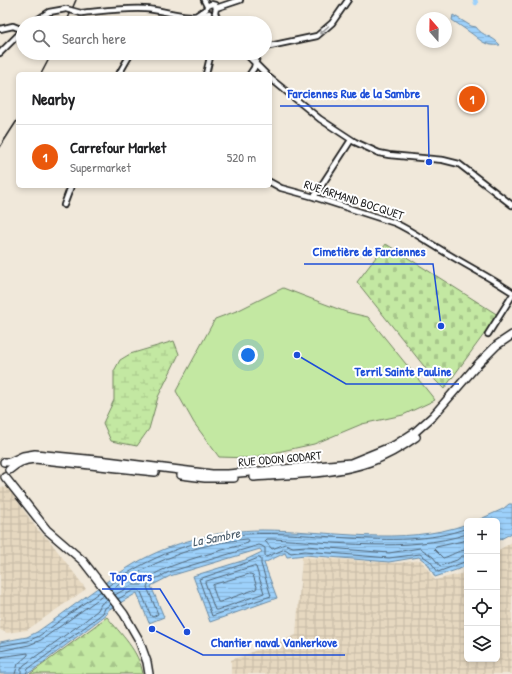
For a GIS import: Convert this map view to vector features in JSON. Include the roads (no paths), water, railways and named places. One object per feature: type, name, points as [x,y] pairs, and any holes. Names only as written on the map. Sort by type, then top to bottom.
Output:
[{"type":"main road","name":"RUE ODON GODART","points":[[2,461],[10,462],[23,456],[36,454],[212,474],[228,474],[352,463],[395,445],[415,432],[433,416],[478,364],[497,345],[512,335]]},
{"type":"main road","name":"RUE ODON GODART","points":[[5,475],[17,463],[34,459],[220,479],[334,470],[370,462],[389,454],[422,433],[490,357],[512,341]]},
{"type":"main road","points":[[2,461],[8,467],[5,475],[47,530],[83,561],[124,614],[139,640],[147,662],[149,674]]},
{"type":"street","points":[[204,0],[215,16]]},
{"type":"street","points":[[43,16],[49,12],[66,9],[81,13],[130,9],[160,10],[193,16],[240,0]]},
{"type":"street","points":[[272,46],[317,36],[332,23],[348,0]]},
{"type":"street","points":[[0,29],[13,26],[16,27]]},
{"type":"street","points":[[0,53],[16,37]]},
{"type":"street","points":[[120,72],[127,60]]},
{"type":"street","points":[[207,72],[210,60]]},
{"type":"street","points":[[252,60],[264,72]]},
{"type":"street","points":[[251,72],[257,60]]},
{"type":"street","points":[[272,80],[320,119],[351,140],[379,153],[442,160],[459,164],[512,205]]},
{"type":"street","points":[[314,197],[351,140]]},
{"type":"street","name":"RUE ARMAND BOCQUET","points":[[272,183],[281,188],[395,223],[484,273],[512,292]]},
{"type":"street","points":[[64,205],[69,188]]},
{"type":"street","points":[[488,334],[512,296]]},
{"type":"water","points":[[453,15],[471,26],[476,27],[500,45],[490,45],[482,42],[452,20]]},
{"type":"water","points":[[509,504],[512,504],[512,533],[500,539],[500,518],[483,518],[503,509]]},
{"type":"water","name":"La Sambre","points":[[464,525],[464,566],[462,568],[435,577],[428,564],[419,557],[389,562],[305,555],[287,557],[285,553],[264,563],[277,598],[210,622],[193,576],[245,560],[262,552],[260,549],[170,576],[151,586],[164,617],[149,623],[137,593],[108,610],[107,614],[27,674],[0,674],[0,660],[3,657],[0,659],[0,642],[27,637],[37,632],[121,572],[164,549],[196,539],[229,532],[262,530],[365,536],[391,536],[417,535],[443,531]]},
{"type":"railway","points":[[69,16],[76,0]]},
{"type":"railway","points":[[42,72],[48,60]]},
{"type":"railway","points":[[0,147],[16,122]]},
{"type":"place","name":"Carrefour Market","points":[[472,99]]},
{"type":"place","name":"Farciennes Rue de la Sambre","points":[[429,162]]},
{"type":"place","name":"Cimetière de Farciennes","points":[[441,326]]},
{"type":"place","name":"Terril Sainte Pauline","points":[[297,355]]},
{"type":"place","name":"Chantier naval Vankerkove","points":[[152,629]]},
{"type":"place","name":"Top Cars","points":[[187,632]]}]
